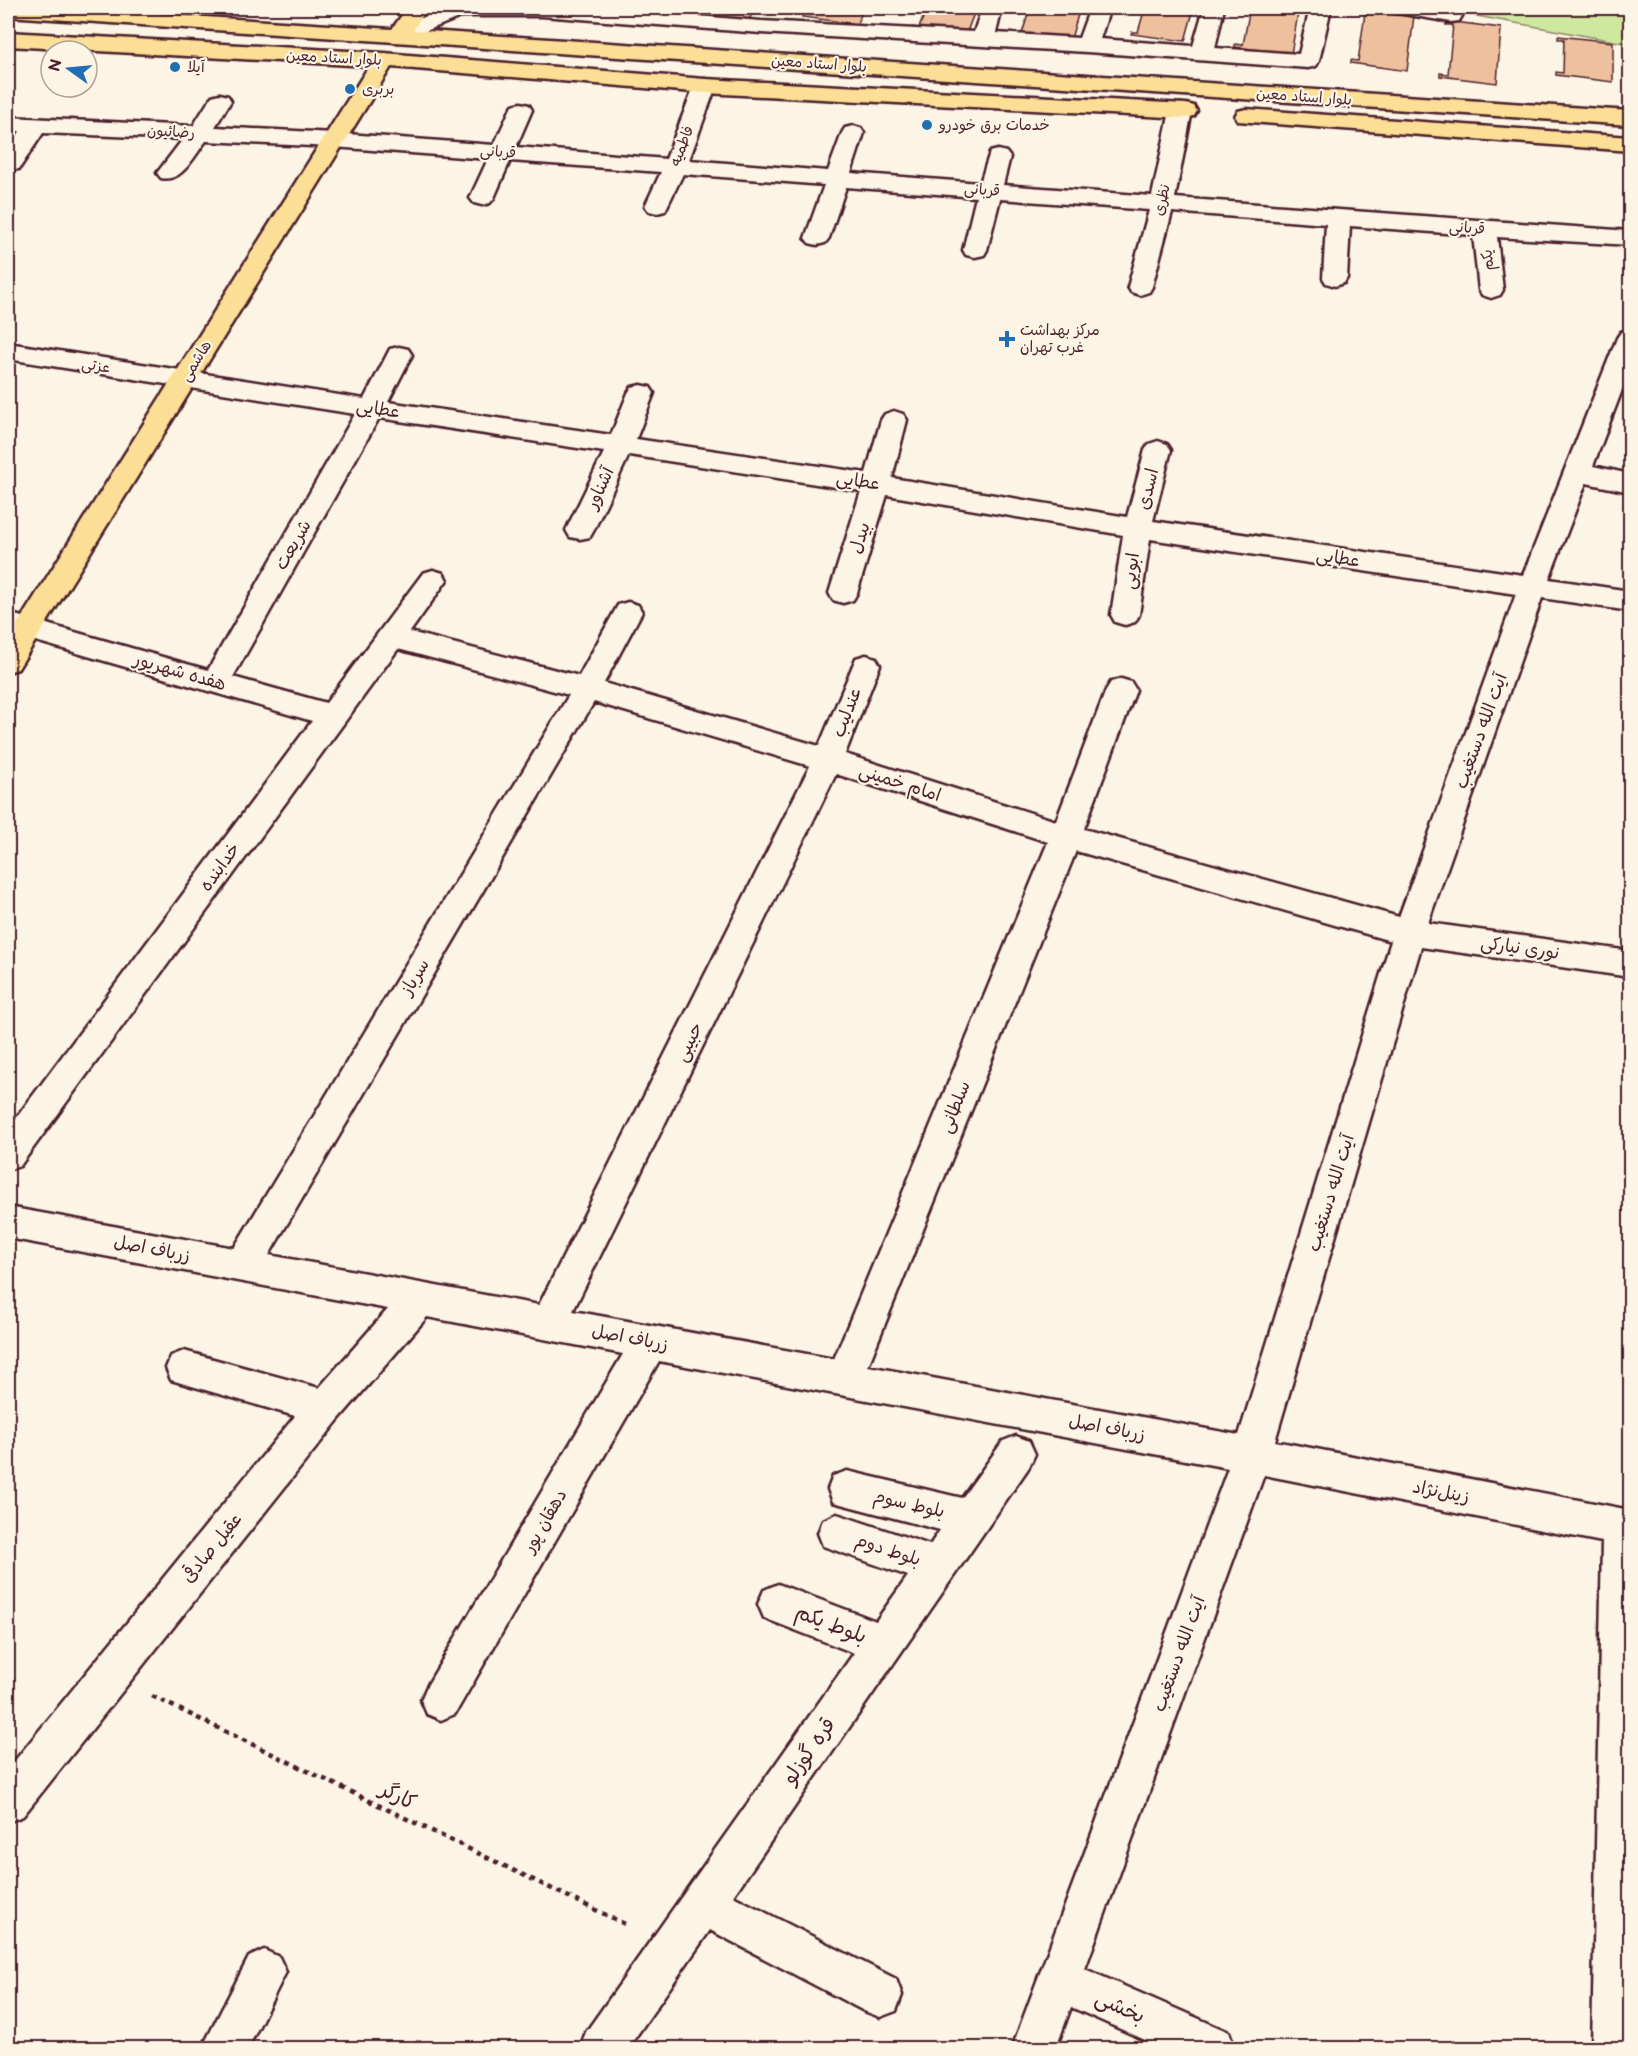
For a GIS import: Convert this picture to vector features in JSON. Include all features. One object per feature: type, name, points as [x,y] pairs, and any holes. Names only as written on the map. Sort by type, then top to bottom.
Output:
[{"type":"main road","points":[[399,35],[417,8]]},
{"type":"main road","name":"بلوار استاد معین","points":[[8,10],[85,11],[399,35],[1630,118]]},
{"type":"main road","name":"بلوار استاد معین","points":[[8,39],[384,60],[705,86],[1205,113]]},
{"type":"main road","name":"هاشمی","points":[[8,662],[18,626],[184,380],[384,60]]},
{"type":"main road","name":"بلوار استاد معین","points":[[1229,115],[1630,144]]},
{"type":"street","points":[[983,40],[992,8]]},
{"type":"street","points":[[1087,45],[1100,8]]},
{"type":"street","points":[[1202,54],[1214,8]]},
{"type":"street","points":[[399,35],[460,10],[543,9],[765,17],[863,24],[983,40],[1308,61],[1320,8]]},
{"type":"street","points":[[1402,8],[1451,16]]},
{"type":"street","name":"فاطمیه","points":[[657,206],[675,166],[705,86]]},
{"type":"street","points":[[169,173],[200,133],[220,101]]},
{"type":"street","points":[[482,198],[521,110]]},
{"type":"street","name":"نظری","points":[[1140,287],[1162,204],[1181,111]]},
{"type":"street","name":"رضائیون","points":[[8,124],[334,140]]},
{"type":"street","points":[[11,164],[36,125]]},
{"type":"street","points":[[817,237],[854,133]]},
{"type":"street","name":"قربانی","points":[[334,140],[1338,218],[1630,238]]},
{"type":"street","points":[[975,250],[998,157]]},
{"type":"street","points":[[1335,278],[1338,218]]},
{"type":"street","name":"یکم","points":[[1484,229],[1491,290]]},
{"type":"street","name":"آیت الله دستغیب","points":[[1034,2049],[1252,1455],[1409,933],[1532,587],[1577,472],[1621,390],[1630,338]]},
{"type":"street","name":"عزتی","points":[[8,351],[184,380]]},
{"type":"street","name":"شریعت","points":[[215,683],[372,408],[399,355]]},
{"type":"street","name":"عطایی","points":[[184,380],[877,484],[1138,528],[1630,600]]},
{"type":"street","name":"آشناور","points":[[580,530],[620,446],[641,393]]},
{"type":"street","name":"بیدل","points":[[843,592],[877,484],[894,420]]},
{"type":"street","name":"اسدی","points":[[1138,528],[1158,450]]},
{"type":"street","points":[[1577,472],[1630,483]]},
{"type":"street","name":"ابویی","points":[[1125,615],[1138,528]]},
{"type":"street","name":"خدابنده","points":[[8,1155],[433,580]]},
{"type":"street","name":"سرباز","points":[[243,1266],[587,689],[628,612]]},
{"type":"street","name":"هفده شهریور","points":[[18,626],[332,716]]},
{"type":"street","name":"امام خمینی","points":[[391,637],[587,689],[828,760],[1066,836],[1409,933]]},
{"type":"street","name":"عندلیب","points":[[828,760],[866,664]]},
{"type":"street","name":"سلطانی","points":[[844,1379],[1066,836],[1121,690]]},
{"type":"street","name":"حبیبی","points":[[549,1323],[828,760]]},
{"type":"street","name":"نوری نیارکی","points":[[1409,933],[1630,964]]},
{"type":"street","name":"زرباف اصل","points":[[8,1222],[1252,1455]]},
{"type":"street","name":"عقیل صادقی","points":[[8,1801],[326,1407],[420,1299]]},
{"type":"street","name":"دهقان پور","points":[[441,1700],[650,1342]]},
{"type":"street","points":[[184,1368],[326,1407]]},
{"type":"street","name":"قره گوزلو","points":[[602,2049],[1016,1454]]},
{"type":"street","name":"زینل‌نژاد","points":[[1252,1455],[1626,1528]]},
{"type":"street","name":"بلوط سوم","points":[[847,1489],[971,1519]]},
{"type":"street","points":[[1614,2049],[1626,1528]]},
{"type":"street","name":"بلوط دوم","points":[[837,1533],[939,1567]]},
{"type":"street","name":"بلوط یکم","points":[[778,1604],[884,1644]]},
{"type":"street","points":[[703,1904],[880,1995]]},
{"type":"street","points":[[224,2049],[264,1972]]},
{"type":"street","name":"بخشی","points":[[1060,1980],[1213,2049]]},
{"type":"path","name":"کارگر","points":[[109,1675],[673,1947]]},
{"type":"green space","points":[[1433,8],[1630,8],[1630,44]]},
{"type":"building","points":[[598,8],[647,8],[642,18]]},
{"type":"building","points":[[705,8],[755,8],[747,24],[693,17],[694,14],[702,15]]},
{"type":"building","points":[[814,8],[864,8],[857,24],[802,17],[804,14],[811,15]]},
{"type":"building","points":[[927,8],[976,8],[965,37],[910,31],[912,27],[919,28]]},
{"type":"building","points":[[1030,8],[1080,8],[1068,49],[1020,40]]},
{"type":"building","points":[[1145,8],[1194,8],[1185,41],[1131,34],[1138,32]]},
{"type":"building","points":[[1250,8],[1299,8],[1291,54],[1235,47],[1235,44],[1243,45]]},
{"type":"building","points":[[1360,9],[1414,16],[1407,71],[1351,63],[1351,60],[1358,61],[1365,13],[1360,13]]},
{"type":"building","points":[[1447,21],[1501,28],[1497,83],[1440,76],[1440,73],[1448,74],[1453,25],[1446,25]]},
{"type":"building","points":[[1558,36],[1613,42],[1613,82],[1556,75],[1556,72],[1563,73],[1564,39],[1558,39]]},
{"type":"place","name":"آیلا","points":[[175,67]]},
{"type":"place","name":"بربری","points":[[350,89]]},
{"type":"place","name":"خدمات برق خودرو","points":[[927,125]]},
{"type":"place","name":"مرکز بهداشت غرب تهران","points":[[1007,339]]}]
